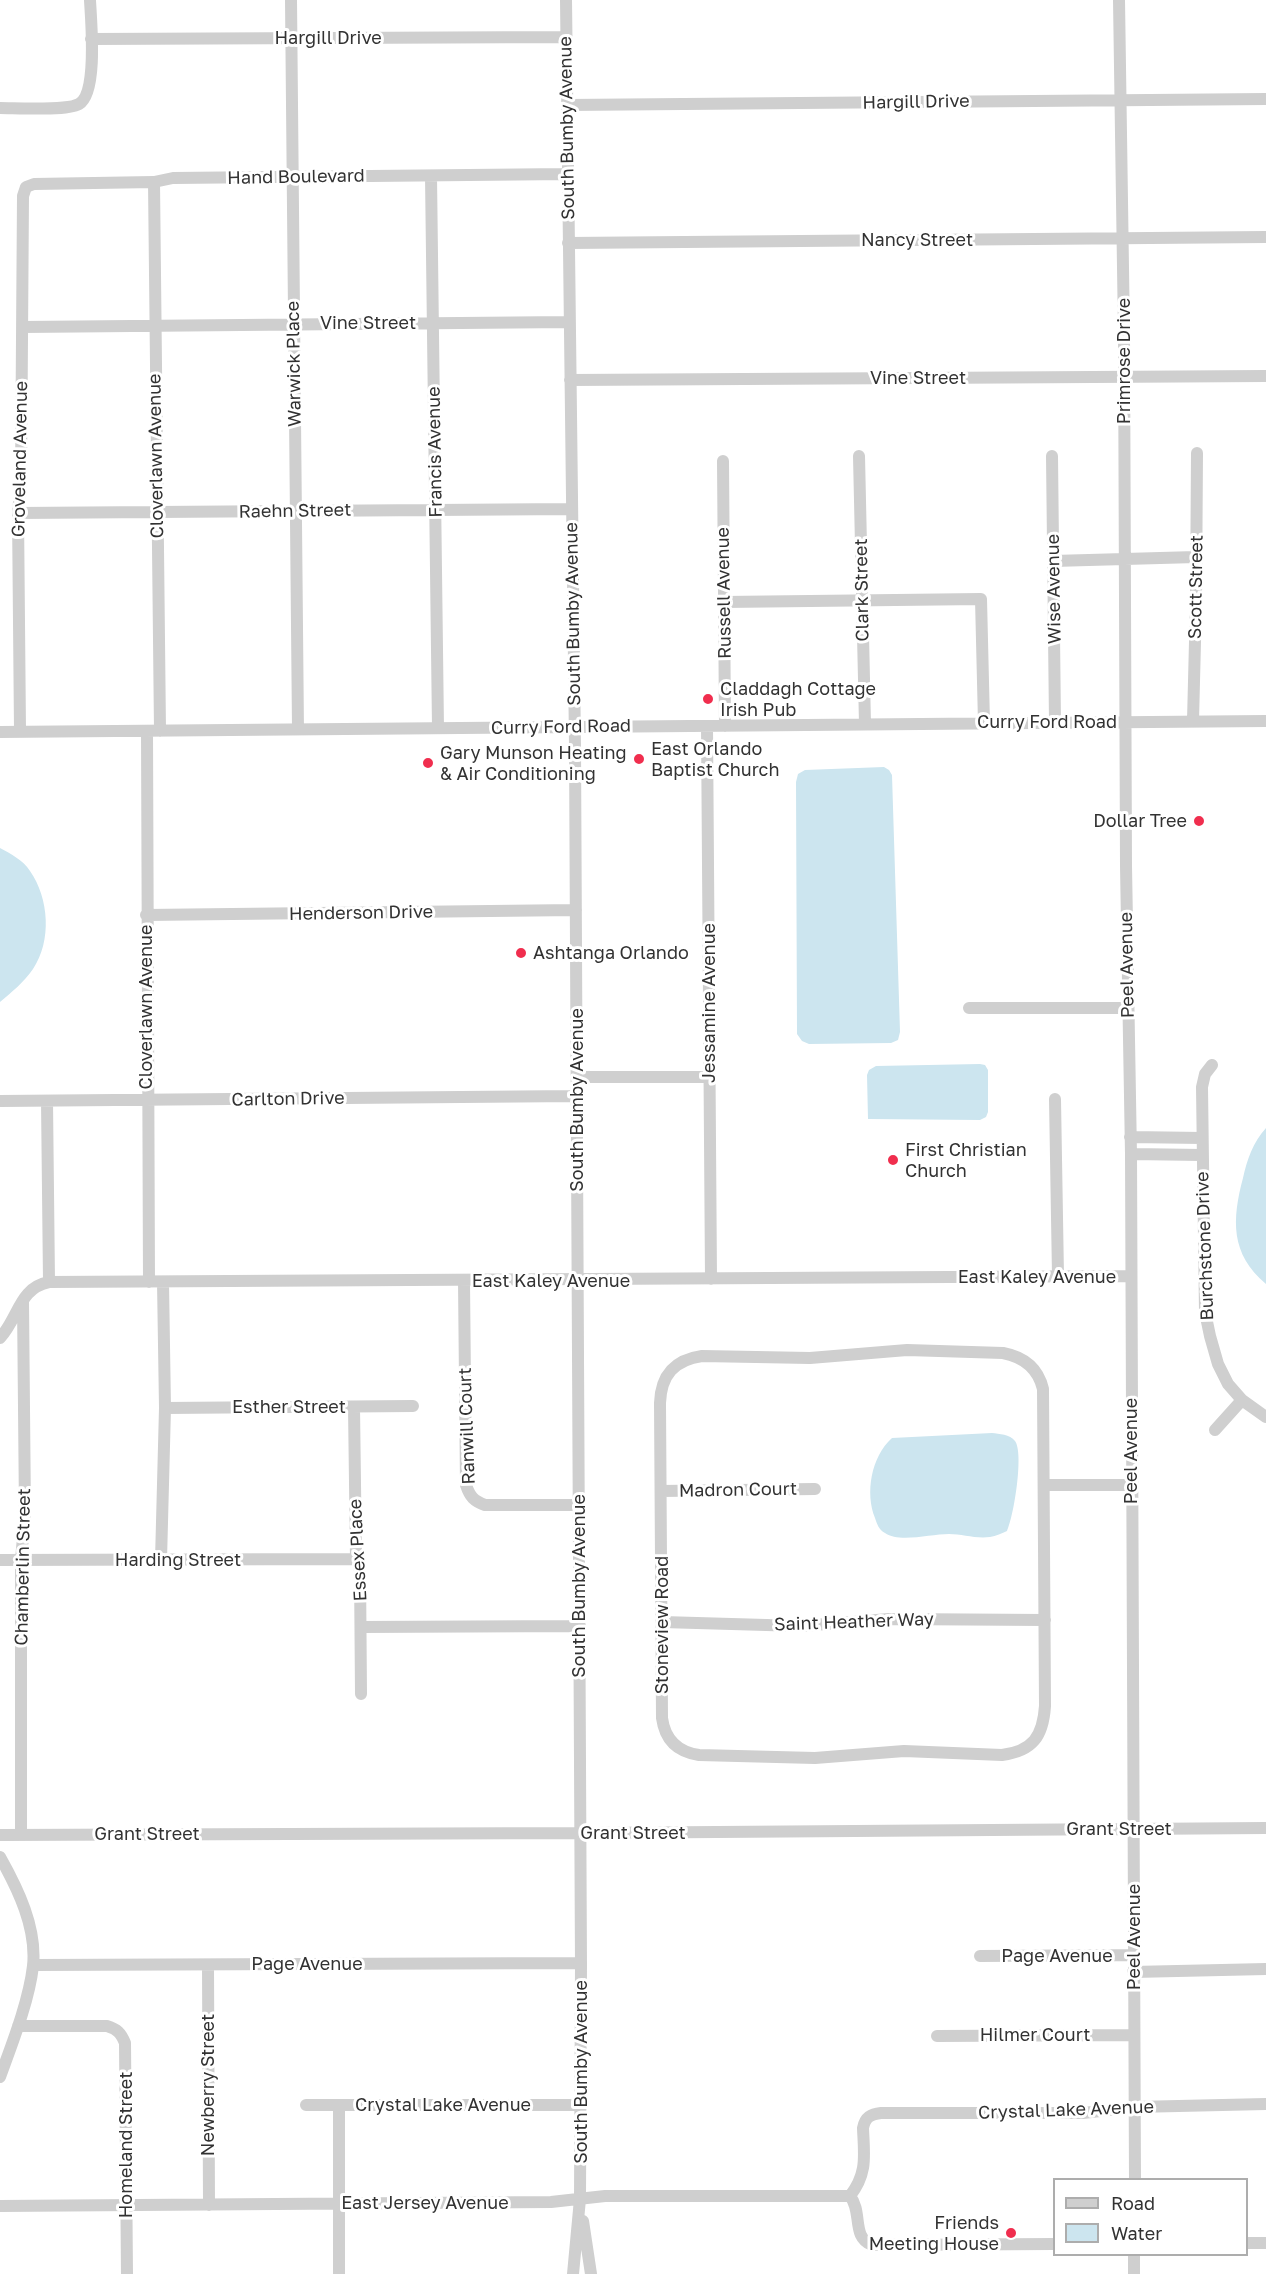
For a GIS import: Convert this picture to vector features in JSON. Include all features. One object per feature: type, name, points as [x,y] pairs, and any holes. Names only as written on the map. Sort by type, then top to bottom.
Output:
[{"type":"street","points":[[0,108],[66,107],[78,105],[86,99],[91,80],[90,0]]},
{"type":"street","name":"Warwick Place","points":[[291,0],[298,729]]},
{"type":"street","name":"South Bumby Avenue","points":[[566,0],[575,727],[580,1626],[580,2199],[573,2274]]},
{"type":"street","name":"Primrose Drive","points":[[1119,0],[1125,377],[1126,722]]},
{"type":"street","name":"Hargill Drive","points":[[91,39],[566,36]]},
{"type":"street","name":"Hargill Drive","points":[[567,105],[1266,99]]},
{"type":"street","name":"Hand Boulevard","points":[[26,187],[34,184],[154,182],[173,178],[567,174]]},
{"type":"street","name":"Francis Avenue","points":[[431,176],[438,728]]},
{"type":"street","name":"Cloverlawn Avenue","points":[[154,182],[160,731]]},
{"type":"street","name":"Groveland Avenue","points":[[21,731],[18,513],[21,480],[23,196],[26,187]]},
{"type":"street","name":"Nancy Street","points":[[568,243],[1266,237]]},
{"type":"street","name":"Vine Street","points":[[23,327],[569,322]]},
{"type":"street","name":"Vine Street","points":[[570,380],[1266,375]]},
{"type":"street","name":"Scott Street","points":[[1192,721],[1197,453]]},
{"type":"street","name":"Clark Street","points":[[859,456],[865,724]]},
{"type":"street","name":"Wise Avenue","points":[[1052,456],[1055,723]]},
{"type":"street","name":"Russell Avenue","points":[[723,461],[725,726]]},
{"type":"street","name":"Raehn Street","points":[[18,513],[572,509]]},
{"type":"street","points":[[1053,561],[1196,557]]},
{"type":"street","points":[[724,602],[981,599],[984,723]]},
{"type":"street","name":"Curry Ford Road","points":[[0,732],[1266,721]]},
{"type":"street","name":"Peel Avenue","points":[[1126,722],[1127,1008],[1131,1155],[1135,2178]]},
{"type":"street","name":"Jessamine Avenue","points":[[707,726],[711,1279]]},
{"type":"street","name":"Cloverlawn Avenue","points":[[147,731],[149,1282]]},
{"type":"street","name":"Henderson Drive","points":[[146,915],[576,910]]},
{"type":"street","points":[[969,1008],[1127,1008]]},
{"type":"street","name":"Burchstone Drive","points":[[1212,1065],[1205,1074],[1202,1087],[1205,1312],[1218,1364],[1228,1384],[1242,1400],[1266,1417]]},
{"type":"street","points":[[576,1077],[710,1077]]},
{"type":"street","name":"Carlton Drive","points":[[0,1101],[576,1096]]},
{"type":"street","points":[[1055,1099],[1058,1276]]},
{"type":"street","points":[[0,1338],[30,1290],[38,1284],[49,1282],[47,1101]]},
{"type":"street","points":[[1130,1137],[1202,1138]]},
{"type":"street","name":"Burchstone Drive","points":[[1131,1155],[1202,1155]]},
{"type":"street","name":"East Kaley Avenue","points":[[49,1282],[578,1281],[1130,1276]]},
{"type":"street","name":"Ranwill Court","points":[[464,1281],[466,1485],[470,1496],[485,1505],[579,1506]]},
{"type":"street","points":[[161,1560],[165,1408],[163,1282]]},
{"type":"street","name":"Chamberlin Street","points":[[21,1835],[21,1560],[25,1514],[23,1299]]},
{"type":"street","name":"Stoneview Road","points":[[907,1350],[1003,1353],[1016,1356],[1034,1369],[1041,1379],[1043,1389],[1044,1719],[1035,1740],[1027,1748],[1002,1755],[904,1751],[814,1758],[699,1755],[687,1753],[678,1748],[664,1730],[662,1718],[662,1491],[660,1393],[668,1373],[678,1363],[690,1357],[810,1358],[907,1350]]},
{"type":"street","points":[[1215,1430],[1242,1400]]},
{"type":"street","name":"Essex Place","points":[[354,1407],[356,1559],[360,1570],[361,1694]]},
{"type":"street","name":"Esther Street","points":[[165,1408],[413,1407]]},
{"type":"street","points":[[1044,1485],[1131,1485]]},
{"type":"street","name":"Madron Court","points":[[662,1491],[816,1489]]},
{"type":"street","name":"Harding Street","points":[[0,1560],[356,1559]]},
{"type":"street","name":"Saint Heather Way","points":[[662,1622],[801,1626],[889,1619],[1045,1620]]},
{"type":"street","points":[[361,1627],[580,1626]]},
{"type":"street","name":"Grant Street","points":[[0,1834],[1266,1828]]},
{"type":"street","points":[[0,1857],[19,1891],[30,1928],[33,1965],[18,2025],[0,2077]]},
{"type":"street","name":"Page Avenue","points":[[980,1956],[1133,1955]]},
{"type":"street","name":"Page Avenue","points":[[33,1965],[581,1963]]},
{"type":"street","name":"Newberry Street","points":[[208,1965],[209,2205]]},
{"type":"street","name":"Page Avenue","points":[[1133,1972],[1266,1969]]},
{"type":"street","name":"Homeland Street","points":[[18,2025],[107,2025],[116,2029],[125,2043],[127,2274]]},
{"type":"street","name":"Hilmer Court","points":[[937,2036],[1134,2035]]},
{"type":"street","name":"Crystal Lake Avenue","points":[[306,2105],[580,2104]]},
{"type":"street","name":"Crystal Lake Avenue","points":[[850,2196],[860,2184],[864,2171],[863,2128],[867,2118],[872,2114],[1083,2113],[1135,2107],[1266,2104]]},
{"type":"street","points":[[339,2105],[339,2274]]},
{"type":"street","name":"East Jersey Avenue","points":[[0,2206],[551,2202],[605,2196],[850,2196]]},
{"type":"street","points":[[850,2196],[858,2209],[858,2226],[863,2239],[872,2245],[1053,2244]]},
{"type":"street","name":"South Bumby Avenue","points":[[580,2199],[591,2274]]},
{"type":"street","points":[[1248,2243],[1266,2243]]},
{"type":"street","points":[[1134,2256],[1134,2274]]},
{"type":"water","points":[[884,767],[892,775],[900,1032],[898,1040],[891,1043],[809,1044],[802,1041],[797,1034],[796,782],[798,774],[805,770]]},
{"type":"water","points":[[0,848],[20,860],[30,871],[41,894],[46,920],[43,946],[33,969],[22,983],[0,1002]]},
{"type":"water","points":[[985,1065],[988,1070],[988,1112],[986,1117],[980,1120],[868,1119],[867,1075],[869,1070],[876,1066]]},
{"type":"water","points":[[1266,1128],[1266,1284],[1254,1273],[1246,1261],[1240,1248],[1236,1222],[1239,1193],[1246,1165],[1254,1145]]},
{"type":"water","points":[[992,1433],[1010,1437],[1018,1448],[1017,1485],[1007,1531],[985,1537],[949,1534],[907,1538],[891,1536],[878,1527],[870,1498],[870,1487],[879,1455],[892,1438]]},
{"type":"place","name":"Claddagh Cottage Irish Pub","points":[[708,699]]},
{"type":"place","name":"East Orlando Baptist Church","points":[[639,759]]},
{"type":"place","name":"Gary Munson Heating & Air Conditioning","points":[[428,763]]},
{"type":"place","name":"Dollar Tree","points":[[1199,821]]},
{"type":"place","name":"Ashtanga Orlando","points":[[521,953]]},
{"type":"place","name":"First Christian Church","points":[[893,1160]]},
{"type":"place","name":"Friends Meeting House","points":[[1011,2233]]}]
